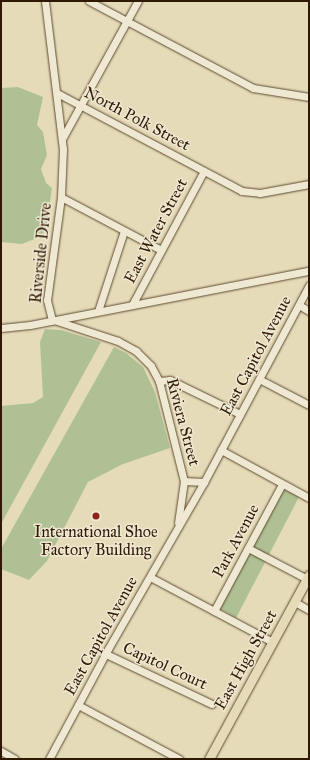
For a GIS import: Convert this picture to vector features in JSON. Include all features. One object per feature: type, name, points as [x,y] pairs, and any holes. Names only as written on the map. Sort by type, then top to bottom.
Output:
[{"type":"main road","name":"East High Street","points":[[209,759],[308,577]]},
{"type":"street","name":"Riverside Drive","points":[[45,1],[62,139],[61,198],[47,300],[52,320],[309,271]]},
{"type":"street","points":[[89,1],[253,88],[309,97]]},
{"type":"street","points":[[62,139],[138,1]]},
{"type":"street","name":"North Polk Street","points":[[57,93],[82,104],[251,194],[309,184]]},
{"type":"street","name":"East Water Street","points":[[132,305],[204,170]]},
{"type":"street","points":[[61,198],[161,250]]},
{"type":"street","points":[[98,311],[124,231]]},
{"type":"street","name":"East Capitol Avenue","points":[[49,759],[177,526],[204,482],[309,285]]},
{"type":"street","points":[[299,305],[309,311]]},
{"type":"street","name":"Riviera Street","points":[[1,328],[30,325],[52,320],[100,334],[136,351],[151,366],[159,381],[184,481]]},
{"type":"street","points":[[260,379],[309,405]]},
{"type":"street","points":[[159,381],[170,380],[240,414]]},
{"type":"street","points":[[221,450],[309,498]]},
{"type":"street","points":[[184,481],[204,482]]},
{"type":"street","name":"East Capitol Avenue","points":[[177,526],[184,481]]},
{"type":"street","name":"Park Avenue","points":[[214,611],[282,484]]},
{"type":"street","points":[[248,548],[308,577]]},
{"type":"street","points":[[150,577],[273,642]]},
{"type":"street","points":[[295,602],[309,610]]},
{"type":"street","name":"Capitol Court","points":[[106,654],[212,704]]},
{"type":"street","points":[[78,705],[178,759]]},
{"type":"street","points":[[1,751],[15,759]]},
{"type":"green space","points":[[18,87],[43,97],[37,125],[43,132],[47,155],[41,169],[46,183],[52,188],[47,224],[42,236],[22,244],[1,242],[1,88]]},
{"type":"green space","points":[[45,329],[61,330],[101,342],[1,524],[1,406],[33,403],[43,397],[40,342]]},
{"type":"green space","points":[[114,347],[126,353],[143,367],[155,392],[170,448],[123,464],[88,482],[47,561],[29,580],[1,569],[1,549]]},
{"type":"green space","points":[[285,490],[299,497],[236,618],[219,608],[281,491]]},
{"type":"place","name":"International Shoe Factory Building","points":[[96,516]]}]
